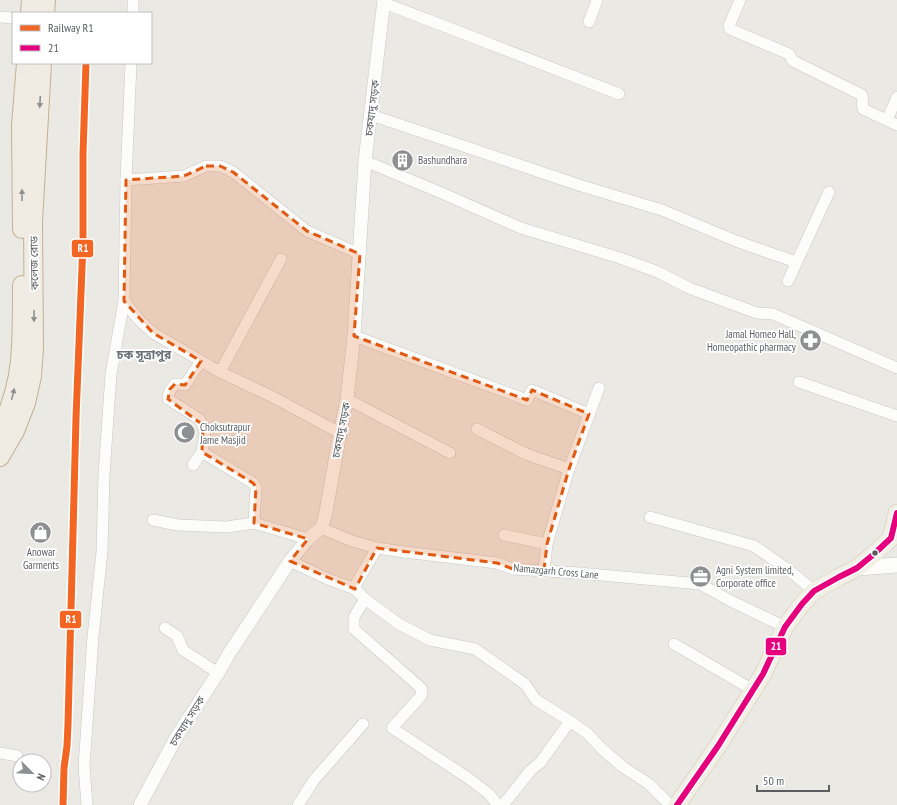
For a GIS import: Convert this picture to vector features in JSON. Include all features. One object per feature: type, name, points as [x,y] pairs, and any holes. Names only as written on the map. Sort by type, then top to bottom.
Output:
[{"type":"highway","points":[[30,12],[31,0]]},
{"type":"highway","points":[[45,12],[46,0]]},
{"type":"highway","name":"কলেজ রোড","points":[[0,457],[15,432],[26,403],[32,376],[28,348],[21,125],[26,64]]},
{"type":"highway","name":"কলেজ রোড","points":[[0,431],[7,416],[19,371],[28,348],[42,64]]},
{"type":"main road","points":[[897,513],[888,547],[889,557],[897,564]]},
{"type":"main road","points":[[678,805],[718,746],[763,674],[785,627],[802,604],[814,591],[857,568],[891,538]]},
{"type":"main road","points":[[857,568],[897,564]]},
{"type":"street","points":[[133,0],[133,12]]},
{"type":"street","points":[[589,22],[597,0]]},
{"type":"street","points":[[740,0],[730,29],[789,54],[793,61],[862,95],[863,109],[897,124]]},
{"type":"street","points":[[384,2],[619,94]]},
{"type":"street","name":"চকযাদু সড়ক","points":[[140,805],[177,736],[230,652],[290,561],[308,539],[321,528],[325,517],[347,399],[354,336],[366,161],[384,2]]},
{"type":"street","points":[[0,17],[12,18]]},
{"type":"street","points":[[87,805],[84,766],[93,637],[102,552],[104,475],[112,374],[124,301],[126,180],[132,64]]},
{"type":"street","points":[[886,120],[897,97]]},
{"type":"street","points":[[371,115],[582,186],[662,210],[736,241],[796,262]]},
{"type":"street","points":[[366,161],[521,228],[620,258],[658,272],[689,288],[757,314],[773,314],[897,368]]},
{"type":"street","points":[[126,180],[184,176],[206,166],[220,166],[233,172],[307,231],[360,254]]},
{"type":"street","points":[[788,281],[829,192]]},
{"type":"street","points":[[220,372],[281,259]]},
{"type":"street","points":[[124,301],[139,320],[153,333],[220,372],[271,396],[340,433]]},
{"type":"street","points":[[354,336],[527,400],[532,390],[589,414]]},
{"type":"street","points":[[193,465],[202,452],[205,433],[203,425],[198,418],[168,398],[168,394],[175,384],[185,385],[201,361]]},
{"type":"street","points":[[799,382],[897,416]]},
{"type":"street","points":[[544,570],[547,544],[569,469],[599,388]]},
{"type":"street","points":[[347,399],[450,454]]},
{"type":"street","points":[[477,429],[526,454],[569,469]]},
{"type":"street","points":[[202,452],[253,482],[256,487],[254,523]]},
{"type":"street","points":[[650,517],[754,546],[790,571],[814,591]]},
{"type":"street","points":[[154,520],[178,525],[227,527],[254,523],[308,539]]},
{"type":"street","name":"Namazgarh Cross Lane","points":[[321,528],[352,541],[377,548],[404,552],[496,563],[513,568],[700,584],[785,627]]},
{"type":"street","points":[[504,535],[547,544]]},
{"type":"street","points":[[355,589],[356,584],[377,548]]},
{"type":"street","points":[[290,561],[328,579],[355,589],[365,599],[399,624],[430,640],[475,649],[525,684],[536,700],[588,734],[602,749],[623,767],[649,784],[670,805]]},
{"type":"street","points":[[365,599],[354,617],[354,629],[422,689],[421,696],[392,728],[468,778],[489,794],[498,805]]},
{"type":"street","points":[[165,628],[177,636],[183,650],[218,673]]},
{"type":"street","points":[[674,644],[753,690]]},
{"type":"street","points":[[503,805],[531,770],[540,763],[570,721]]},
{"type":"street","points":[[298,805],[314,780],[363,724]]},
{"type":"street","points":[[0,753],[12,755]]},
{"type":"highlighted area","points":[[206,166],[220,166],[233,172],[307,231],[360,254],[354,336],[527,400],[532,390],[589,414],[569,469],[547,544],[544,570],[513,569],[497,563],[377,548],[355,589],[290,561],[308,539],[254,523],[256,487],[253,483],[202,452],[203,425],[168,399],[170,389],[175,384],[185,385],[201,361],[153,333],[124,301],[126,180],[184,176]]},
{"type":"rail line","name":"R1","points":[[63,805],[64,768],[68,724],[76,418],[83,243],[83,154],[86,64]]},
{"type":"transit line","name":"21","points":[[677,805],[718,746],[763,674],[785,627],[802,604],[814,591],[857,568],[891,538],[897,513]]},
{"type":"place","name":"Bashundhara","points":[[403,160]]},
{"type":"place","name":"Jamal Homeo Hall, Homeopathic pharmacy","points":[[811,340]]},
{"type":"place","name":"Choksutrapur Jame Masjid","points":[[184,433]]},
{"type":"place","name":"Anowar Garments","points":[[41,532]]},
{"type":"place","name":"Agni System limited, Corporate office","points":[[700,576]]},
{"type":"district","name":"চক সূত্রাপুর","points":[[144,355]]}]
